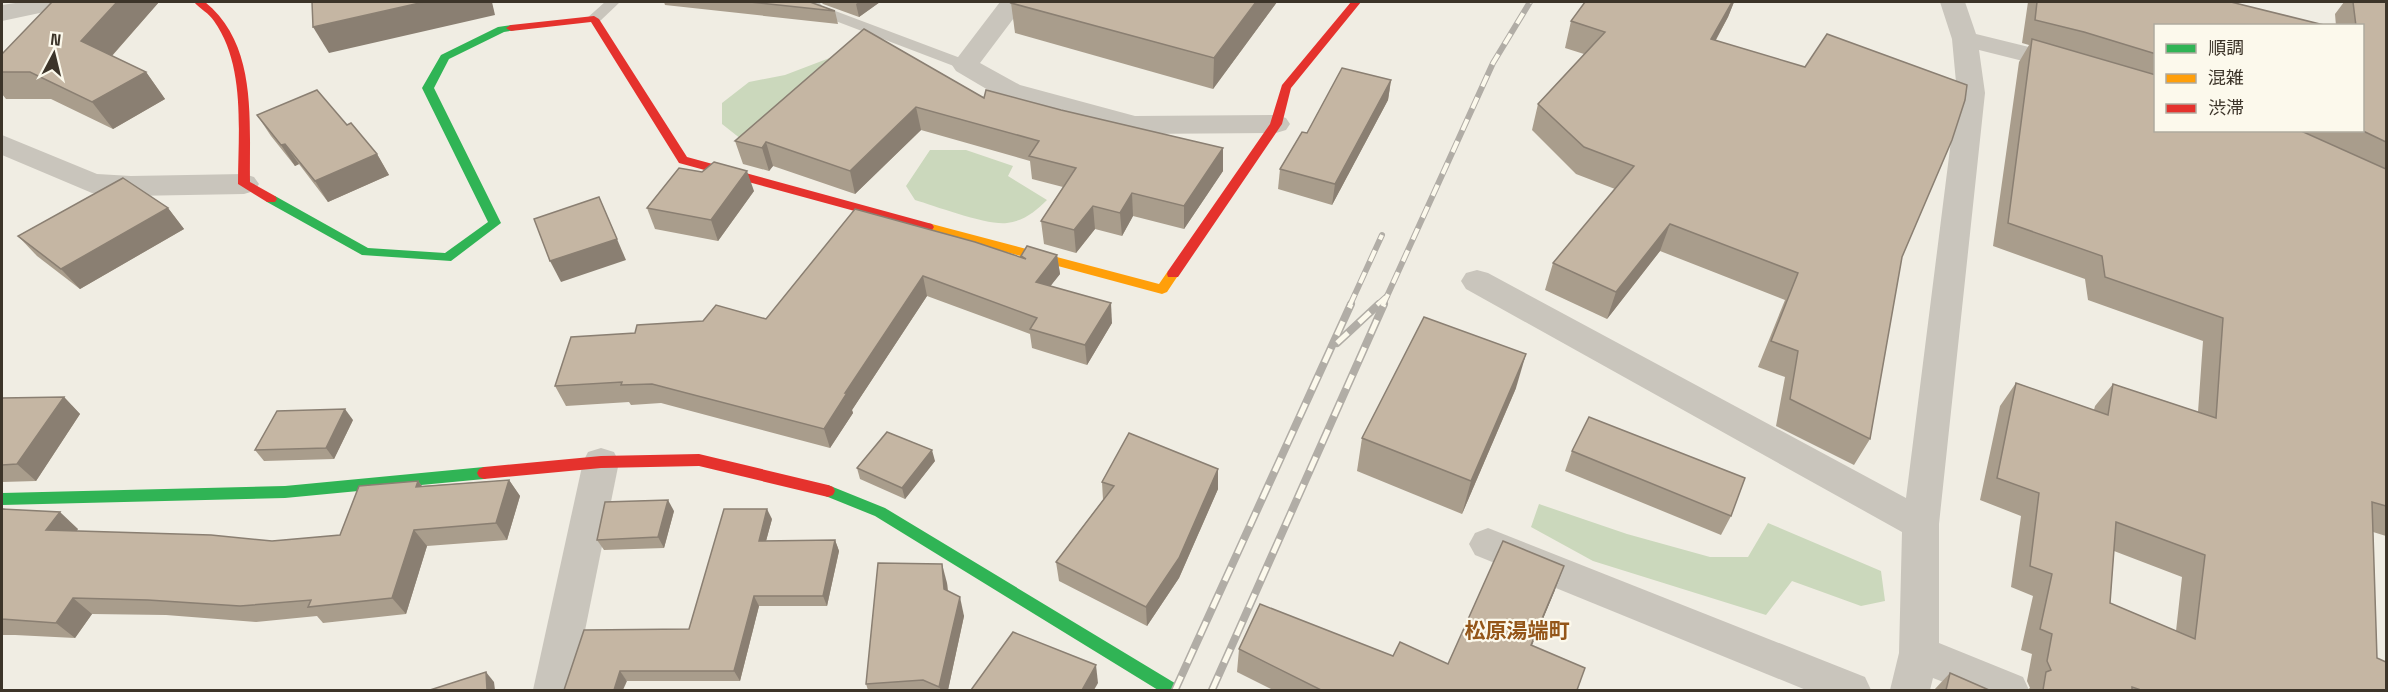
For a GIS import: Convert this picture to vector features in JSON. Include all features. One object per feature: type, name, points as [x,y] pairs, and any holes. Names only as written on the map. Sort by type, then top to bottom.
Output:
[{"type":"street","points":[[2,13],[59,2]]},
{"type":"street","points":[[199,2],[207,5],[222,22],[237,60],[244,184]]},
{"type":"street","points":[[1013,2],[965,65],[1010,91],[1135,124],[1276,124]]},
{"type":"street","points":[[2,144],[92,183],[131,186],[244,184],[366,252],[447,258],[495,224],[428,88],[445,57],[502,29],[594,19],[683,160],[1162,289],[1276,124],[1286,87],[1356,2]]},
{"type":"street","points":[[1910,690],[1920,653],[1920,524],[1971,93],[1965,39],[1948,3]]},
{"type":"street","points":[[1965,39],[2073,64],[2154,92]]},
{"type":"street","points":[[1477,281],[1920,524]]},
{"type":"street","points":[[2,499],[285,492],[601,462],[699,460],[820,488],[880,512],[1172,690]]},
{"type":"street","points":[[553,690],[601,462]]},
{"type":"street","points":[[1488,544],[1851,690]]},
{"type":"street","points":[[1920,653],[2009,690]]},
{"type":"lane","points":[[594,19],[613,2]]},
{"type":"lane","points":[[812,2],[817,9],[965,65]]},
{"type":"green space","points":[[848,51],[741,139],[722,124],[722,103],[749,82],[785,75]]},
{"type":"green space","points":[[930,150],[966,150],[1013,166],[1008,176],[1047,200],[1024,218],[999,223],[975,219],[915,200],[906,186]]},
{"type":"green space","points":[[1539,504],[1627,534],[1710,557],[1748,557],[1768,523],[1881,571],[1885,601],[1861,606],[1792,581],[1766,615],[1593,561],[1531,527]]},
{"type":"building","points":[[52,2],[117,2],[81,41],[146,72],[92,102],[30,72],[2,72],[2,54]]},
{"type":"building","points":[[312,2],[424,2],[313,27]]},
{"type":"building","points":[[750,2],[810,2],[835,11]]},
{"type":"building","points":[[1012,2],[1256,2],[1214,58]]},
{"type":"building","points":[[1585,2],[1732,2],[1711,39],[1805,67],[1827,34],[1967,85],[1965,100],[1952,140],[1902,257],[1870,439],[1790,399],[1798,351],[1771,341],[1798,273],[1670,224],[1616,292],[1553,263],[1634,166],[1584,147],[1538,104],[1605,32],[1571,21]]},
{"type":"building","points":[[2037,2],[2231,2],[2320,24],[2154,24],[2154,53],[2035,20]]},
{"type":"building","points":[[2353,2],[2386,2],[2386,142],[2364,131],[2364,24],[2356,24]]},
{"type":"building","points":[[864,29],[984,98],[986,90],[1223,148],[1184,206],[1132,193],[1120,213],[1093,206],[1074,230],[1041,221],[1076,168],[1029,156],[1039,141],[916,107],[850,171],[766,142],[762,148],[735,141]]},
{"type":"building","points":[[2032,39],[2154,74],[2154,132],[2303,132],[2386,169],[2386,506],[2372,502],[2377,658],[2386,662],[2386,690],[2141,690],[2132,687],[2132,690],[2043,690],[2046,672],[2051,670],[2047,661],[2052,634],[2040,629],[2052,574],[2030,566],[2039,493],[1997,478],[2016,383],[2108,415],[2113,384],[2216,418],[2223,318],[2105,277],[2102,256],[2008,223]],"holes":[[[2116,522],[2205,555],[2195,639],[2110,603]]]},
{"type":"building","points":[[1342,68],[1391,80],[1335,184],[1280,169],[1302,132],[1307,133]]},
{"type":"building","points":[[317,90],[347,125],[351,123],[377,154],[315,181],[285,144],[281,145],[257,115]]},
{"type":"building","points":[[714,162],[747,171],[711,220],[647,208],[679,168],[702,172]]},
{"type":"building","points":[[123,178],[168,208],[61,269],[18,236]]},
{"type":"building","points":[[599,197],[617,239],[550,261],[534,219]]},
{"type":"building","points":[[855,209],[975,242],[1026,259],[1021,256],[1027,246],[1057,255],[1036,282],[1111,303],[1085,345],[1030,329],[1037,318],[923,276],[845,393],[847,393],[824,429],[652,384],[621,385],[622,382],[555,386],[571,337],[635,333],[637,325],[703,321],[716,305],[766,319]]},
{"type":"building","points":[[1424,317],[1526,354],[1471,481],[1362,438]]},
{"type":"building","points":[[64,397],[17,464],[2,465],[2,398]]},
{"type":"building","points":[[345,409],[326,448],[255,450],[277,411]]},
{"type":"building","points":[[1589,417],[1745,478],[1731,516],[1572,451]]},
{"type":"building","points":[[887,432],[932,450],[902,488],[857,468]]},
{"type":"building","points":[[1129,433],[1218,469],[1179,558],[1146,607],[1056,562],[1114,486],[1102,482]]},
{"type":"building","points":[[509,480],[496,523],[414,530],[392,598],[308,607],[311,600],[240,606],[73,598],[56,623],[2,619],[2,509],[60,512],[46,530],[211,535],[272,541],[340,535],[359,486],[418,481],[416,487]]},
{"type":"building","points":[[668,500],[658,537],[597,540],[605,502]]},
{"type":"building","points":[[724,509],[767,509],[759,541],[835,540],[823,596],[754,596],[734,671],[620,671],[614,690],[564,690],[584,630],[689,629]]},
{"type":"building","points":[[1503,541],[1564,566],[1531,645],[1585,668],[1577,690],[1321,690],[1239,649],[1260,604],[1393,656],[1400,642],[1448,664]]},
{"type":"building","points":[[878,563],[942,564],[944,589],[960,597],[939,687],[923,680],[866,684]]},
{"type":"building","points":[[1013,632],[1096,665],[1082,690],[971,690]]},
{"type":"building","points":[[486,672],[487,690],[430,690]]},
{"type":"building","points":[[1950,673],[1989,690],[1946,690]]},
{"type":"railway","points":[[1383,305],[1493,63],[1530,2]]},
{"type":"railway","points":[[1350,305],[1382,235]]},
{"type":"railway","points":[[1377,305],[1387,296]]},
{"type":"railway","points":[[1175,690],[1351,304]]},
{"type":"railway","points":[[1337,343],[1379,304]]},
{"type":"railway","points":[[1212,690],[1384,304]]},
{"type":"traffic: fast","points":[[271,199],[366,252],[447,258],[495,223],[428,88],[445,57],[502,29],[511,28]]},
{"type":"traffic: fast","points":[[2,499],[285,492],[484,473]]},
{"type":"traffic: fast","points":[[828,491],[880,512],[1172,690]]},
{"type":"traffic: slow","points":[[928,227],[1162,289],[1173,274]]},
{"type":"traffic: jam","points":[[199,2],[217,16],[229,36],[237,59],[243,111],[244,184],[271,199]]},
{"type":"traffic: jam","points":[[1173,274],[1276,124],[1286,87],[1356,2]]},
{"type":"traffic: jam","points":[[511,28],[594,19],[683,160],[928,227]]},
{"type":"traffic: jam","points":[[484,473],[601,462],[699,460],[828,491]]},
{"type":"district","name":"松原湯端町","points":[[1517,630]]}]
